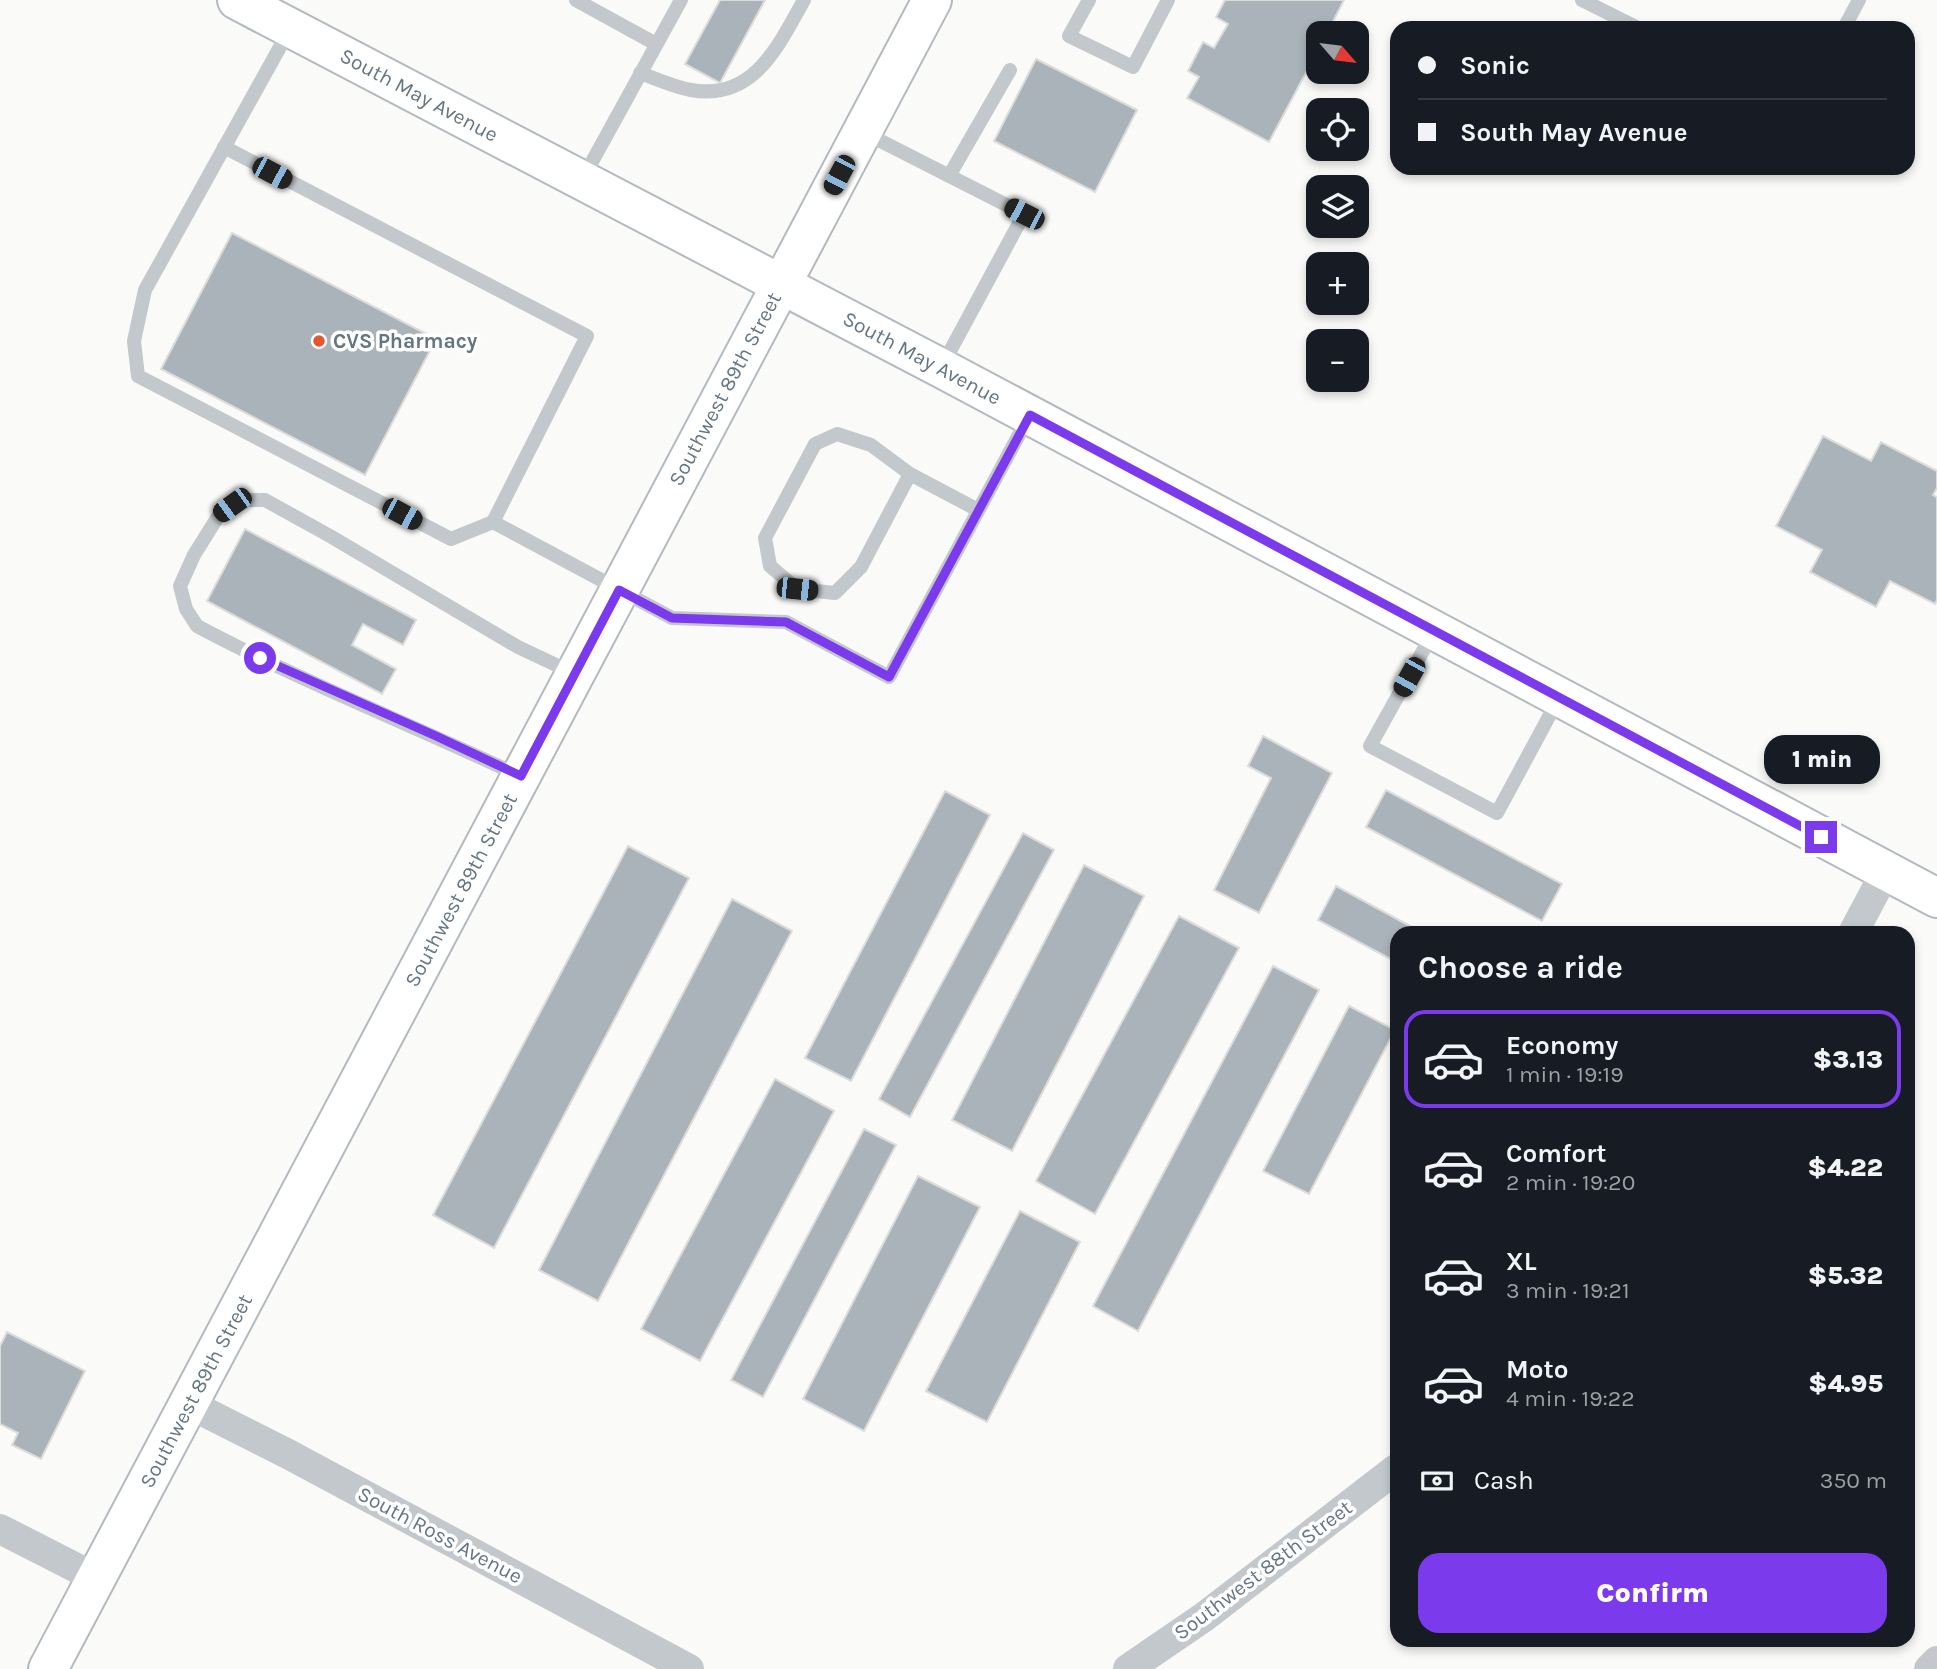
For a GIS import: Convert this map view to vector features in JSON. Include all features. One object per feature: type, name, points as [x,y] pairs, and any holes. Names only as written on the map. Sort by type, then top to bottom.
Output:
[{"type":"main road","name":"South May Avenue","points":[[237,0],[1030,415],[1937,898]]},
{"type":"main road","name":"Southwest 89th Street","points":[[48,1669],[932,0]]},
{"type":"street","points":[[1857,926],[1886,871]]},
{"type":"street","name":"South Ross Avenue","points":[[190,1404],[689,1669]]},
{"type":"street","name":"Southwest 88th Street","points":[[1128,1669],[1204,1617],[1390,1474]]},
{"type":"street","points":[[0,1529],[96,1578]]},
{"type":"street","points":[[1929,1669],[1937,1661]]},
{"type":"lane","points":[[576,0],[656,44]]},
{"type":"lane","points":[[582,180],[681,0]]},
{"type":"lane","points":[[640,73],[690,90],[719,92],[745,82],[766,62],[804,0]]},
{"type":"lane","points":[[1089,0],[1069,36],[1133,67],[1168,0]]},
{"type":"lane","points":[[1582,0],[1624,21]]},
{"type":"lane","points":[[1848,21],[1860,0]]},
{"type":"lane","points":[[224,148],[586,336],[493,523],[451,539],[138,376],[134,341],[145,290],[290,28]]},
{"type":"lane","points":[[949,176],[1010,69]]},
{"type":"lane","points":[[862,131],[1024,214],[941,368]]},
{"type":"lane","points":[[493,523],[672,618],[786,622],[889,677],[1030,415]]},
{"type":"lane","points":[[910,474],[861,567],[835,593],[797,589],[770,566],[765,538],[815,444],[837,435],[871,445],[910,474],[978,510]]},
{"type":"lane","points":[[521,776],[245,651],[197,626],[186,609],[180,586],[194,555],[219,515],[232,505],[247,500],[265,500],[518,647],[575,674]]},
{"type":"lane","points":[[1434,630],[1370,746],[1497,813],[1560,697]]},
{"type":"building","points":[[720,0],[765,0],[720,83],[685,64]]},
{"type":"building","points":[[1225,0],[1344,0],[1333,21],[1306,21],[1306,73],[1269,142],[1187,98],[1199,77],[1188,71],[1203,42],[1214,48],[1228,24],[1216,17]]},
{"type":"building","points":[[1036,59],[1137,110],[1095,192],[994,141]]},
{"type":"building","points":[[232,233],[436,339],[365,475],[161,369]]},
{"type":"building","points":[[1823,436],[1871,461],[1881,442],[1937,471],[1937,488],[1933,495],[1937,497],[1935,604],[1890,581],[1876,607],[1810,572],[1822,550],[1776,526]]},
{"type":"building","points":[[245,529],[416,620],[403,645],[363,624],[352,645],[396,669],[382,694],[207,601]]},
{"type":"building","points":[[1263,736],[1332,773],[1259,913],[1214,890],[1271,778],[1248,766]]},
{"type":"building","points":[[1386,790],[1562,884],[1542,921],[1366,827]]},
{"type":"building","points":[[945,791],[990,815],[851,1081],[805,1058]]},
{"type":"building","points":[[1023,833],[1054,850],[910,1117],[879,1099]]},
{"type":"building","points":[[628,846],[689,878],[494,1248],[433,1215]]},
{"type":"building","points":[[1084,865],[1144,896],[1012,1151],[952,1120]]},
{"type":"building","points":[[1336,886],[1410,926],[1390,926],[1390,959],[1318,920]]},
{"type":"building","points":[[732,899],[792,931],[598,1301],[539,1270]]},
{"type":"building","points":[[1179,916],[1239,948],[1095,1214],[1036,1181]]},
{"type":"building","points":[[1273,966],[1319,990],[1138,1331],[1093,1306]]},
{"type":"building","points":[[1349,1006],[1390,1027],[1390,1040],[1309,1194],[1263,1171]]},
{"type":"building","points":[[775,1079],[834,1111],[700,1361],[641,1329]]},
{"type":"building","points":[[864,1129],[896,1145],[763,1397],[731,1380]]},
{"type":"building","points":[[918,1176],[980,1207],[864,1431],[803,1399]]},
{"type":"building","points":[[1020,1211],[1080,1242],[987,1422],[926,1391]]},
{"type":"building","points":[[7,1332],[85,1371],[41,1459],[12,1445],[18,1433],[0,1424],[0,1346]]},
{"type":"place","name":"CVS Pharmacy","points":[[319,341]]},
{"type":"route","points":[[260,658],[521,776],[619,590],[672,618],[786,622],[889,677],[1030,415],[1821,837]]}]
